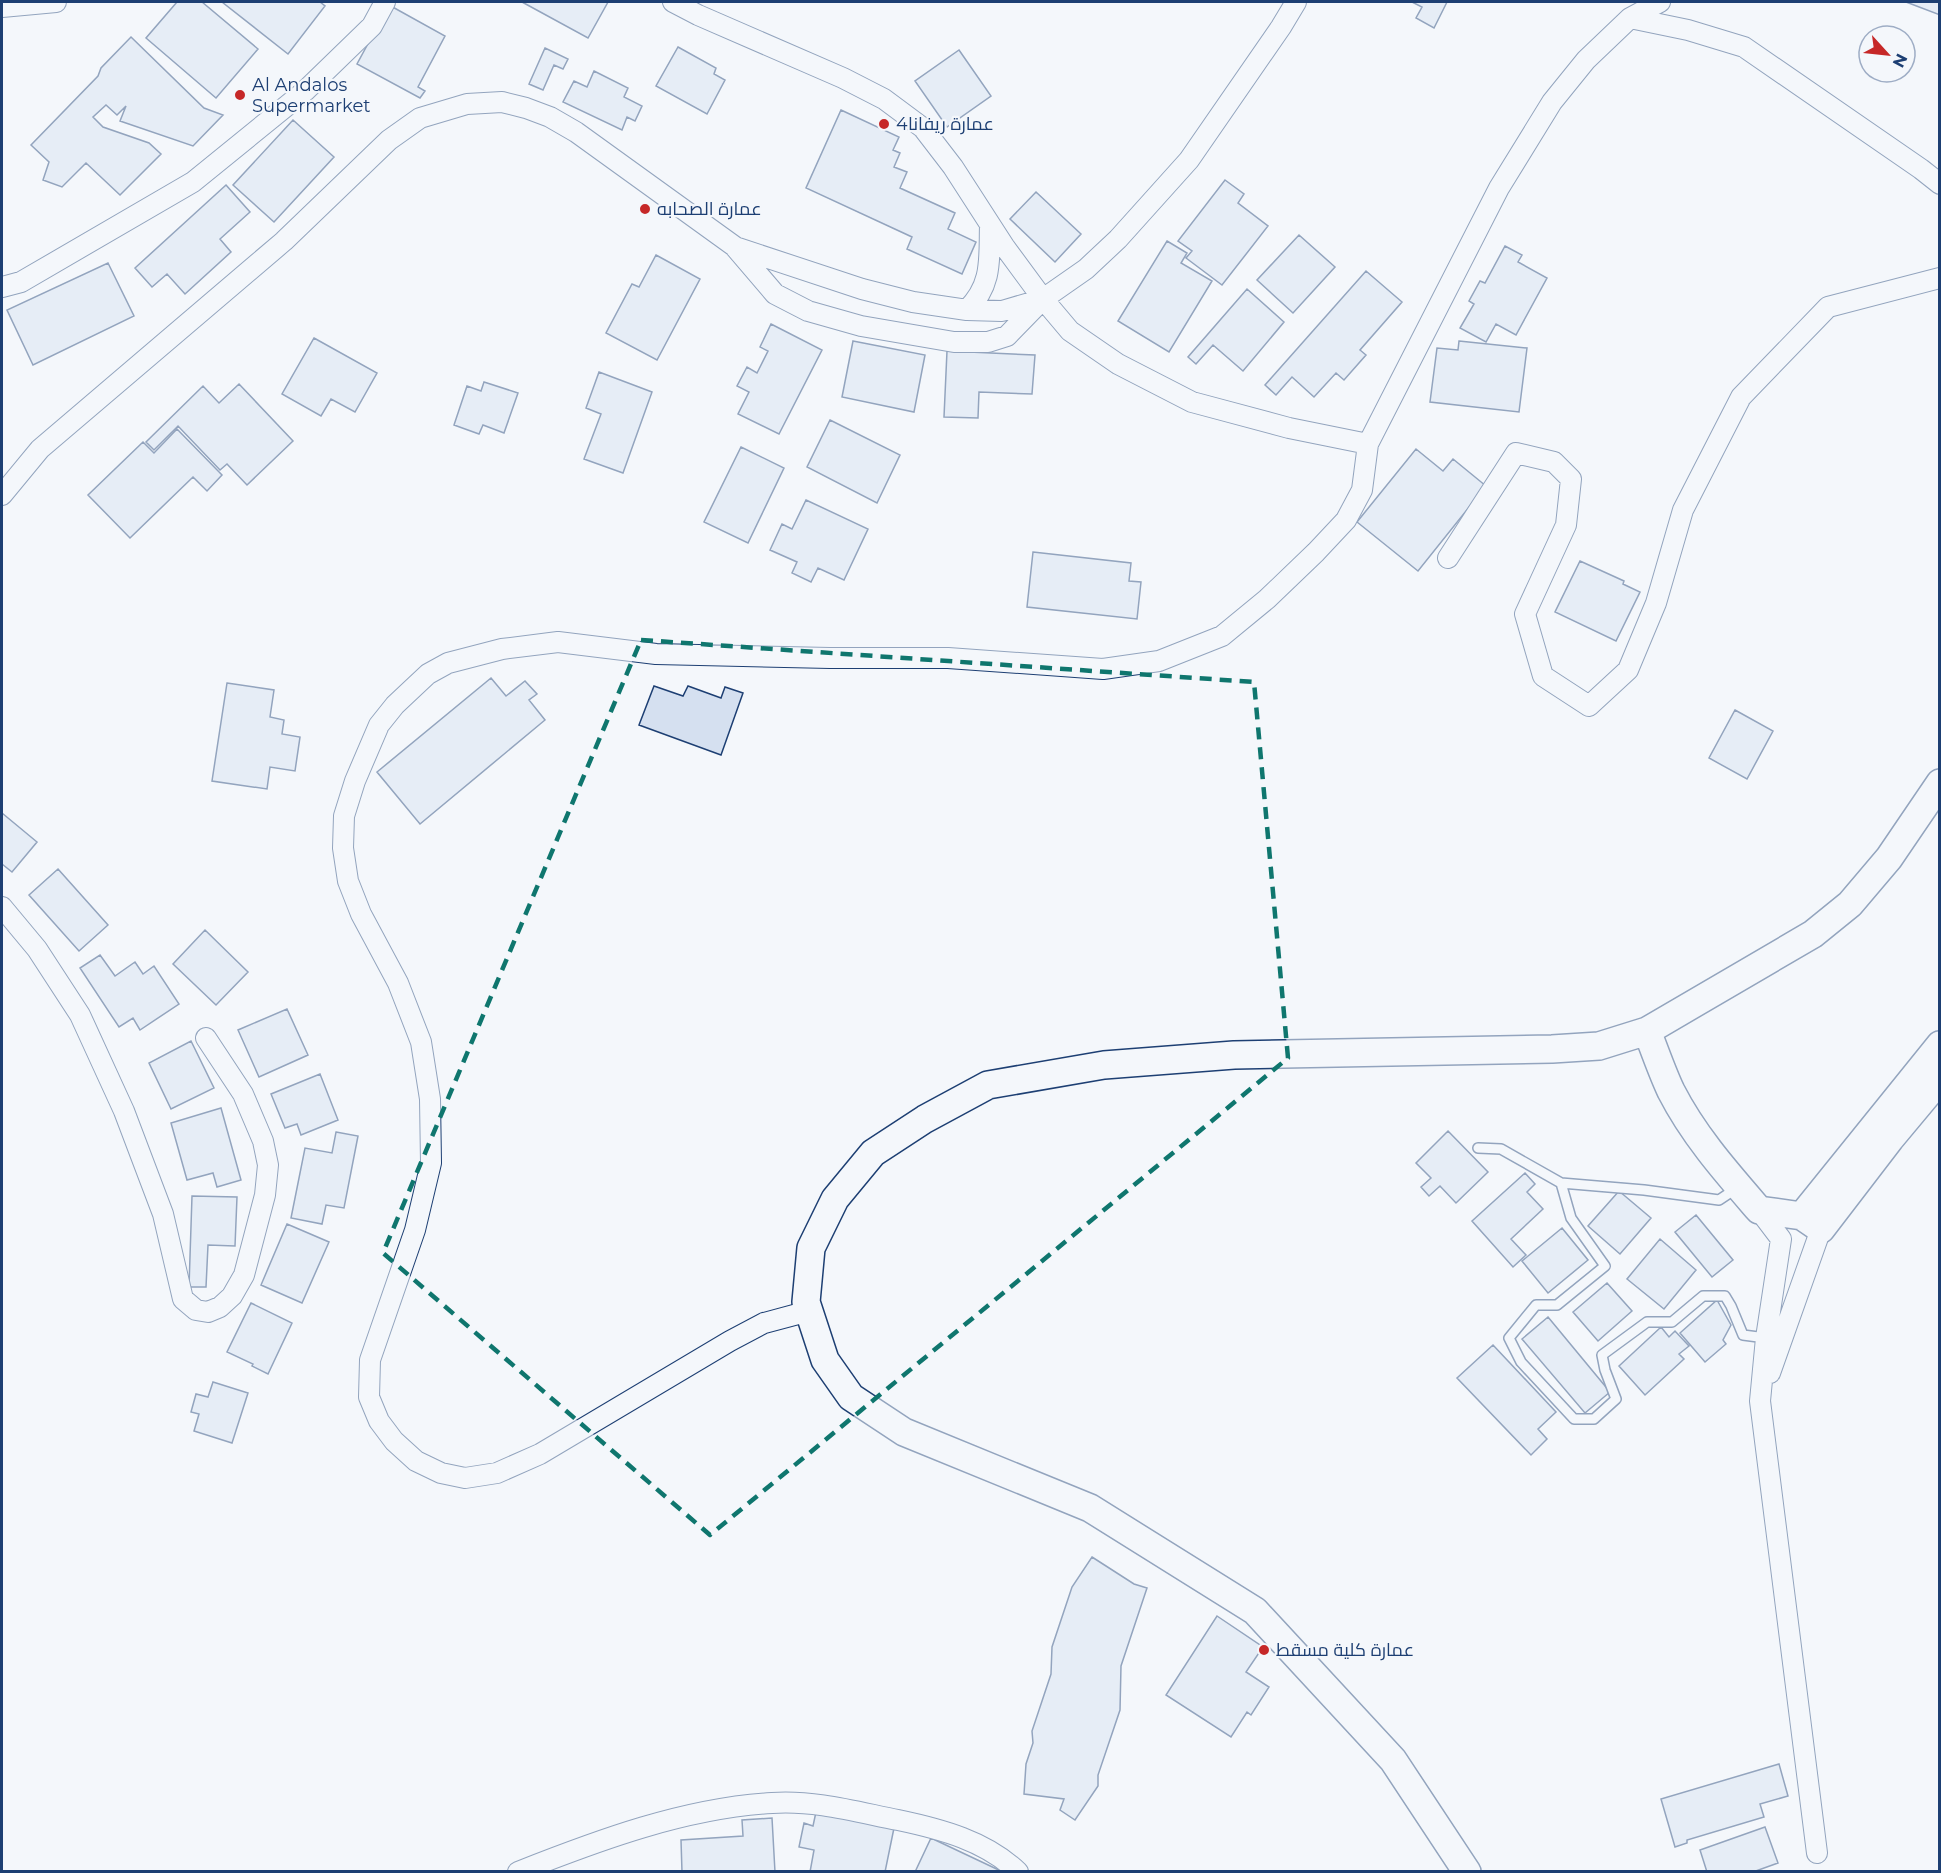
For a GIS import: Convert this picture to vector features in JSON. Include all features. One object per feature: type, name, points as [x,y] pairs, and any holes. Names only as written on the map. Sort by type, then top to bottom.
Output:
[{"type":"street","points":[[2,7],[56,2]]},
{"type":"street","points":[[2,287],[21,282],[193,182],[305,91],[372,26],[385,2]]},
{"type":"street","points":[[673,2],[843,78],[884,99],[923,128],[953,167],[990,225],[1043,299],[1070,331],[1118,364],[1192,402],[1289,428],[1368,444]]},
{"type":"street","points":[[2,495],[40,449],[284,241],[389,140],[420,118],[467,104],[502,102],[526,108],[550,117],[576,132],[734,246],[775,294],[808,311],[861,326],[954,342],[988,342],[1007,336],[1043,299],[1086,269],[1118,239],[1189,160],[1296,2]]},
{"type":"street","points":[[809,1311],[764,1323],[540,1454],[497,1473],[465,1478],[441,1473],[416,1461],[394,1441],[379,1421],[369,1397],[370,1360],[415,1230],[431,1163],[430,1099],[421,1042],[398,983],[361,914],[348,881],[343,848],[344,816],[355,781],[379,725],[395,705],[420,681],[448,663],[502,649],[558,642],[656,654],[948,658],[1103,669],[1159,661],[1222,636],[1267,599],[1346,520],[1362,489],[1368,444],[1505,178],[1552,102],[1586,60],[1630,18],[1660,2]]},
{"type":"street","points":[[1630,18],[1688,30],[1744,47],[1940,184]]},
{"type":"street","points":[[966,310],[979,298],[985,284],[989,265],[990,225]]},
{"type":"street","points":[[734,246],[862,289],[913,302],[966,310],[1002,311],[1043,299]]},
{"type":"street","points":[[1448,558],[1516,453],[1554,462],[1571,479],[1566,525],[1525,614],[1543,676],[1589,706],[1628,670],[1656,603],[1683,510],[1741,397],[1828,307],[1940,278]]},
{"type":"street","points":[[1467,1872],[1393,1760],[1255,1611],[1090,1508],[904,1432],[851,1397],[825,1360],[806,1302],[811,1248],[835,1199],[873,1153],[925,1119],[988,1084],[1104,1065],[1234,1055],[1599,1046],[1647,1031],[1813,934],[1850,904],[1889,858],[1940,783]]},
{"type":"street","points":[[2,907],[37,949],[80,1016],[124,1111],[163,1214],[183,1299],[196,1310],[208,1312],[220,1307],[232,1296],[244,1275],[265,1195],[268,1165],[263,1141],[243,1094],[206,1038]]},
{"type":"street","points":[[1647,1031],[1671,1090],[1690,1125],[1781,1239],[1766,1338],[1761,1401],[1817,1853]]},
{"type":"street","points":[[1761,1401],[1812,1222],[1940,1045]]},
{"type":"street","points":[[1812,1222],[1890,1139],[1940,1079]]},
{"type":"street","points":[[1759,1210],[1812,1222]]},
{"type":"street","points":[[518,1872],[591,1843],[703,1812],[773,1803],[825,1805],[921,1825],[965,1838],[1005,1859],[1018,1872]]},
{"type":"lane","points":[[1478,1148],[1501,1149],[1561,1183],[1644,1190],[1719,1200],[1739,1187]]},
{"type":"lane","points":[[1561,1183],[1571,1218],[1605,1266],[1557,1305],[1536,1305],[1509,1338],[1521,1362],[1574,1419],[1594,1419],[1616,1400],[1602,1354],[1647,1322],[1672,1322],[1703,1296],[1725,1296],[1743,1335],[1766,1338]]},
{"type":"highlighted area","points":[[641,640],[1254,682],[1288,1058],[710,1535],[383,1253]]},
{"type":"building","points":[[177,2],[202,2],[258,49],[216,98],[146,38]]},
{"type":"building","points":[[222,2],[320,2],[325,6],[288,54]]},
{"type":"building","points":[[522,2],[608,2],[588,38]]},
{"type":"building","points":[[1412,2],[1447,2],[1434,28],[1416,18],[1422,7]]},
{"type":"building","points":[[1906,2],[1940,2],[1940,15]]},
{"type":"building","points":[[389,5],[445,36],[418,87],[425,91],[420,98],[357,64]]},
{"type":"building","points":[[131,37],[204,108],[223,115],[193,146],[120,121],[126,106],[117,115],[106,105],[93,117],[103,127],[149,143],[161,154],[120,195],[86,163],[62,187],[43,180],[49,162],[31,145],[98,76],[101,68]]},
{"type":"building","points":[[678,47],[716,68],[714,74],[725,80],[707,114],[656,86]]},
{"type":"building","points":[[545,48],[568,59],[563,69],[554,65],[543,90],[529,84]]},
{"type":"building","points":[[959,50],[991,96],[947,127],[915,81]]},
{"type":"building","points":[[594,71],[628,88],[624,97],[642,106],[635,121],[627,117],[622,130],[563,102],[574,81],[587,87]]},
{"type":"building","points":[[841,110],[899,137],[893,150],[900,153],[894,167],[907,172],[900,188],[955,213],[948,229],[976,242],[962,274],[907,249],[912,237],[806,188]]},
{"type":"building","points":[[293,120],[334,157],[274,222],[233,185]]},
{"type":"building","points":[[1225,180],[1244,194],[1238,203],[1268,226],[1222,285],[1186,258],[1192,251],[1178,241]]},
{"type":"building","points":[[226,185],[250,212],[220,239],[231,252],[185,294],[167,274],[152,287],[135,268]]},
{"type":"building","points":[[1036,192],[1081,234],[1055,262],[1010,219]]},
{"type":"building","points":[[1299,235],[1335,267],[1293,313],[1257,280]]},
{"type":"building","points":[[1167,241],[1187,253],[1181,263],[1212,281],[1169,352],[1118,321]]},
{"type":"building","points":[[1505,246],[1522,255],[1518,262],[1547,278],[1516,335],[1496,324],[1486,342],[1460,328],[1474,304],[1469,301],[1480,281],[1485,283]]},
{"type":"building","points":[[656,255],[700,279],[657,360],[606,333],[632,284],[639,287]]},
{"type":"building","points":[[108,263],[134,316],[33,365],[7,310]]},
{"type":"building","points":[[1366,271],[1402,302],[1360,350],[1366,355],[1344,380],[1336,373],[1314,397],[1292,377],[1276,395],[1265,385]]},
{"type":"building","points":[[1247,289],[1284,322],[1243,371],[1213,345],[1196,364],[1188,357]]},
{"type":"building","points":[[771,324],[822,350],[779,434],[738,414],[749,392],[737,386],[747,367],[757,373],[768,351],[760,347]]},
{"type":"building","points":[[314,338],[377,373],[355,412],[331,399],[321,416],[282,394]]},
{"type":"building","points":[[853,341],[925,355],[914,412],[842,397]]},
{"type":"building","points":[[1459,341],[1527,348],[1519,412],[1430,402],[1437,348],[1458,350]]},
{"type":"building","points":[[947,351],[1035,355],[1032,394],[979,392],[978,418],[944,417]]},
{"type":"building","points":[[599,372],[652,392],[623,473],[584,459],[601,414],[586,408]]},
{"type":"building","points":[[484,382],[518,393],[504,433],[483,425],[479,434],[454,425],[467,386],[481,391]]},
{"type":"building","points":[[239,384],[293,441],[247,485],[227,464],[220,470],[178,426],[154,450],[146,442],[203,386],[219,403]]},
{"type":"building","points":[[830,420],[900,455],[877,503],[807,467]]},
{"type":"building","points":[[177,429],[222,475],[207,491],[193,477],[130,538],[88,495],[143,442],[154,453]]},
{"type":"building","points":[[741,447],[784,468],[748,543],[704,522]]},
{"type":"building","points":[[1416,449],[1443,471],[1453,459],[1486,486],[1418,571],[1357,522]]},
{"type":"building","points":[[806,500],[868,529],[844,580],[818,568],[811,582],[792,573],[797,562],[770,550],[782,524],[792,529]]},
{"type":"building","points":[[1033,552],[1131,563],[1129,581],[1141,582],[1137,619],[1027,607]]},
{"type":"building","points":[[1580,561],[1624,581],[1623,584],[1640,592],[1616,641],[1555,612]]},
{"type":"building","points":[[491,678],[506,696],[525,681],[537,694],[529,700],[545,720],[420,824],[377,772]]},
{"type":"building","points":[[227,683],[274,690],[270,717],[284,720],[282,734],[300,737],[295,771],[270,767],[267,789],[212,781]]},
{"type":"building","points":[[654,686],[683,696],[688,686],[721,698],[725,687],[743,693],[721,755],[639,725]]},
{"type":"building","points":[[1735,710],[1773,731],[1747,779],[1709,758]]},
{"type":"building","points":[[2,813],[37,842],[12,872],[2,864]]},
{"type":"building","points":[[58,869],[108,925],[79,951],[29,895]]},
{"type":"building","points":[[205,930],[248,972],[216,1005],[173,964]]},
{"type":"building","points":[[100,955],[115,976],[135,962],[143,974],[154,966],[179,1004],[140,1030],[133,1018],[119,1027],[80,968]]},
{"type":"building","points":[[287,1009],[308,1055],[259,1077],[238,1030]]},
{"type":"building","points":[[191,1041],[214,1088],[171,1109],[149,1063]]},
{"type":"building","points":[[320,1074],[338,1120],[301,1135],[297,1124],[285,1128],[271,1094]]},
{"type":"building","points":[[221,1108],[241,1180],[217,1187],[213,1173],[187,1180],[171,1123]]},
{"type":"building","points":[[1448,1131],[1488,1172],[1456,1203],[1440,1186],[1429,1196],[1421,1187],[1431,1178],[1416,1163]]},
{"type":"building","points":[[336,1132],[358,1136],[344,1208],[326,1205],[322,1224],[291,1218],[305,1148],[332,1153]]},
{"type":"building","points":[[1525,1173],[1535,1184],[1527,1192],[1543,1209],[1511,1239],[1526,1255],[1513,1267],[1472,1221]]},
{"type":"building","points":[[1619,1191],[1651,1218],[1620,1254],[1588,1226]]},
{"type":"building","points":[[192,1196],[237,1197],[235,1246],[208,1245],[206,1287],[189,1287]]},
{"type":"building","points":[[1696,1215],[1733,1260],[1712,1277],[1675,1232]]},
{"type":"building","points":[[287,1224],[329,1242],[302,1303],[261,1285]]},
{"type":"building","points":[[1562,1228],[1588,1260],[1548,1293],[1522,1261]]},
{"type":"building","points":[[1660,1239],[1696,1270],[1664,1309],[1627,1279]]},
{"type":"building","points":[[1607,1283],[1632,1311],[1598,1341],[1573,1312]]},
{"type":"building","points":[[1717,1300],[1731,1325],[1723,1340],[1726,1344],[1705,1362],[1680,1333]]},
{"type":"building","points":[[251,1303],[292,1323],[268,1374],[227,1352]]},
{"type":"building","points":[[1548,1317],[1610,1392],[1585,1413],[1522,1339]]},
{"type":"building","points":[[1661,1327],[1669,1337],[1675,1331],[1689,1346],[1679,1354],[1684,1359],[1645,1395],[1619,1366]]},
{"type":"building","points":[[1493,1345],[1556,1412],[1538,1429],[1547,1439],[1531,1455],[1457,1378]]},
{"type":"building","points":[[213,1382],[248,1393],[232,1443],[194,1431],[199,1414],[191,1412],[196,1394],[208,1397]]},
{"type":"building","points":[[1092,1557],[1134,1584],[1147,1588],[1121,1666],[1120,1710],[1098,1775],[1098,1786],[1075,1820],[1060,1810],[1064,1799],[1024,1794],[1026,1764],[1033,1743],[1032,1731],[1051,1674],[1052,1647],[1072,1587]]},
{"type":"building","points":[[1217,1616],[1263,1647],[1246,1672],[1269,1687],[1251,1715],[1247,1712],[1231,1737],[1166,1695]]},
{"type":"building","points":[[1779,1764],[1788,1796],[1760,1804],[1764,1817],[1687,1840],[1687,1843],[1675,1847],[1661,1799]]},
{"type":"building","points":[[816,1812],[894,1828],[885,1872],[810,1872],[814,1850],[799,1847],[804,1823],[813,1826]]},
{"type":"building","points":[[772,1818],[775,1872],[682,1872],[681,1840],[743,1836],[742,1820]]},
{"type":"building","points":[[1765,1827],[1778,1863],[1753,1872],[1707,1872],[1700,1850]]},
{"type":"building","points":[[931,1838],[1003,1872],[915,1872]]},
{"type":"place","name":"Al Andalos Supermarket","points":[[240,95]]},
{"type":"place","name":"عمارة ريفانا4","points":[[884,124]]},
{"type":"place","name":"عمارة الصحابه","points":[[645,209]]},
{"type":"place","name":"عمارة كلية مسقط","points":[[1264,1650]]}]
